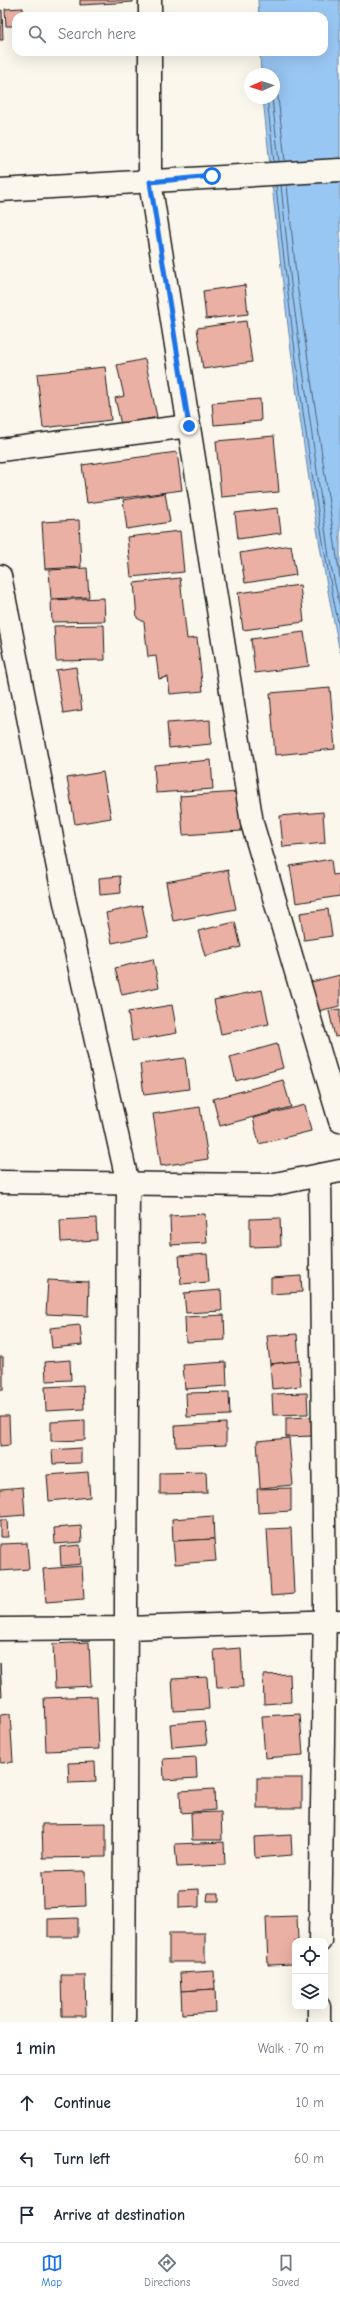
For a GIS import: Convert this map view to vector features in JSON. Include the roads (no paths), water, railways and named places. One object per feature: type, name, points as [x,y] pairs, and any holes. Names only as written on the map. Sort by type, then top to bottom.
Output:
[{"type":"street","points":[[150,0],[150,12]]},
{"type":"street","points":[[150,56],[150,182],[252,823],[340,1121]]},
{"type":"street","points":[[0,190],[150,182],[212,176],[340,170]]},
{"type":"street","points":[[0,450],[189,426]]},
{"type":"street","points":[[0,576],[64,898],[128,1184],[124,2022]]},
{"type":"street","points":[[0,1182],[270,1185],[330,1173],[333,1621],[320,1938]]},
{"type":"street","points":[[0,1629],[126,1628],[333,1621]]},
{"type":"street","points":[[319,2010],[319,2022]]},
{"type":"water","points":[[258,0],[340,0],[340,652],[315,514],[294,376],[264,104],[280,104],[280,68],[261,68],[260,56],[328,56],[328,12],[259,12]]}]
